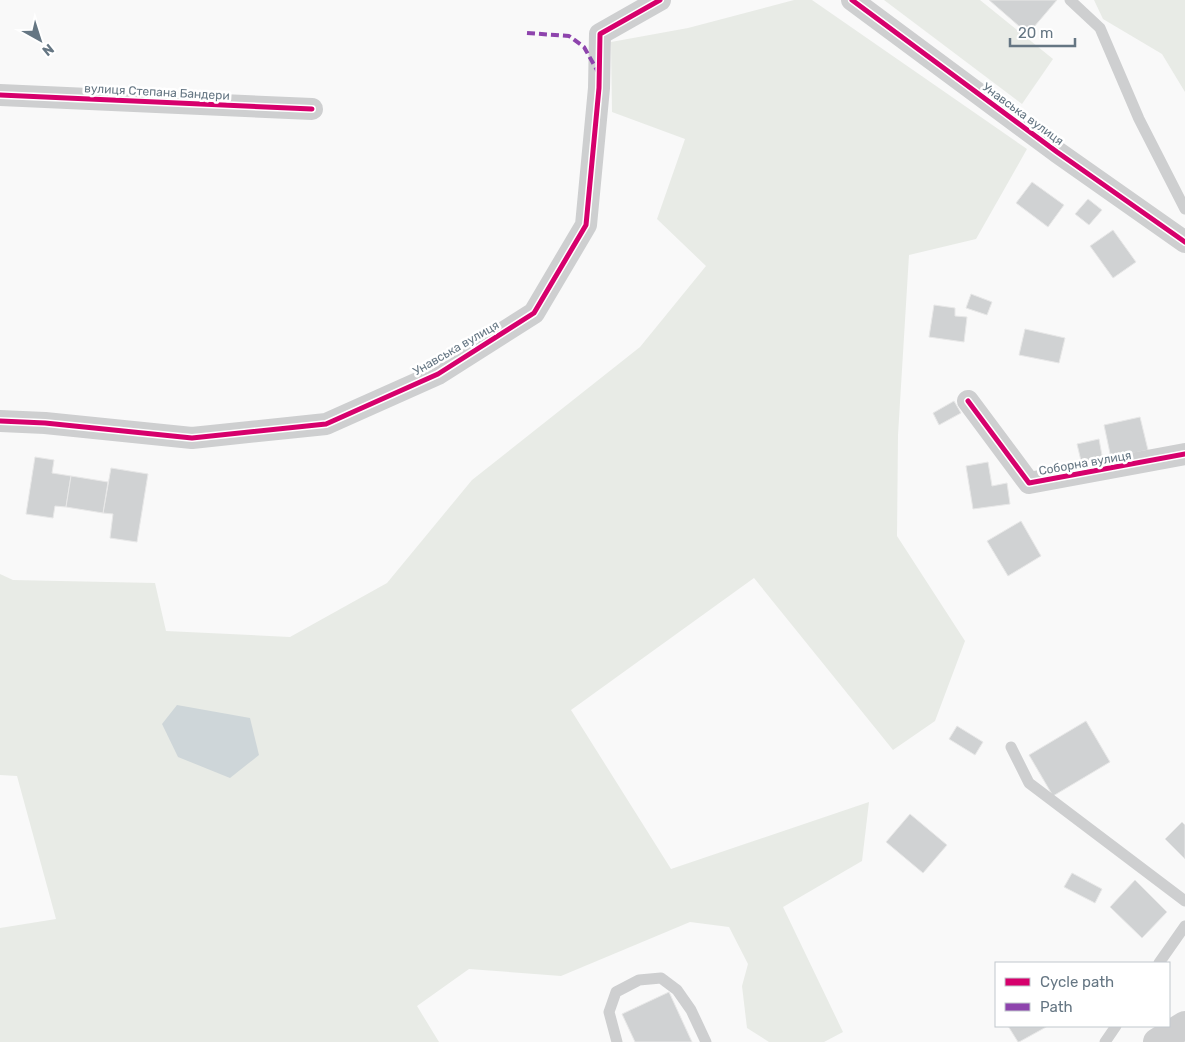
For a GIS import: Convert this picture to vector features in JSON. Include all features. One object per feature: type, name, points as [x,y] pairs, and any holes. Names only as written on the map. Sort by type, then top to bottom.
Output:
[{"type":"street","name":"Унавська вулиця","points":[[0,421],[46,423],[192,438],[326,424],[438,374],[534,314],[586,225],[599,88],[600,34],[660,0]]},
{"type":"street","name":"Унавська вулиця","points":[[852,0],[1057,152],[1185,242]]},
{"type":"street","name":"вулиця Степана Бандери","points":[[0,95],[312,109]]},
{"type":"street","name":"Соборна вулиця","points":[[968,401],[1029,483],[1185,454]]},
{"type":"street","points":[[1157,1042],[1185,1025]]},
{"type":"lane","points":[[1070,0],[1100,28],[1139,119],[1185,209]]},
{"type":"lane","points":[[1011,747],[1029,783],[1185,902]]},
{"type":"lane","points":[[1160,962],[1185,926]]},
{"type":"lane","points":[[617,1042],[609,1012],[616,992],[639,980],[661,978],[677,990],[691,1010],[706,1042]]},
{"type":"lane","points":[[1105,1042],[1115,1027]]},
{"type":"shaded area","points":[[794,0],[812,0],[1027,149],[976,239],[909,255],[898,435],[897,536],[965,641],[935,721],[893,750],[754,578],[571,710],[671,869],[869,802],[862,861],[783,907],[843,1032],[824,1042],[769,1042],[747,1028],[742,986],[748,964],[729,927],[690,922],[561,976],[469,969],[417,1006],[439,1042],[0,1042],[0,928],[56,919],[17,776],[0,775],[0,574],[13,580],[155,583],[166,631],[290,637],[387,583],[472,480],[640,347],[706,266],[657,219],[685,139],[612,112],[611,42],[688,28]]},
{"type":"shaded area","points":[[884,0],[980,0],[1053,59],[1022,104]]},
{"type":"shaded area","points":[[1094,0],[1185,0],[1185,92],[1162,54],[1103,19]]},
{"type":"shaded area","points":[[177,705],[250,718],[259,755],[230,778],[178,757],[162,724]]},
{"type":"building","points":[[989,0],[1057,0],[1028,34]]},
{"type":"building","points":[[1032,182],[1064,205],[1048,227],[1016,203]]},
{"type":"building","points":[[1088,199],[1102,210],[1089,225],[1075,214]]},
{"type":"building","points":[[1113,230],[1136,262],[1113,278],[1090,246]]},
{"type":"building","points":[[971,294],[992,302],[987,315],[966,308]]},
{"type":"building","points":[[934,305],[955,308],[955,316],[967,317],[964,342],[929,337]]},
{"type":"building","points":[[1025,329],[1065,338],[1059,363],[1019,355]]},
{"type":"building","points":[[954,401],[961,413],[939,425],[933,413]]},
{"type":"building","points":[[1140,417],[1148,450],[1111,458],[1104,425]]},
{"type":"building","points":[[1099,439],[1103,461],[1082,465],[1077,444]]},
{"type":"building","points":[[35,457],[54,460],[52,473],[71,476],[66,507],[55,506],[53,518],[26,514]]},
{"type":"building","points":[[988,462],[992,486],[1007,483],[1010,504],[973,509],[966,466]]},
{"type":"building","points":[[111,468],[148,474],[137,542],[110,538],[113,514],[103,513]]},
{"type":"building","points":[[71,476],[108,482],[103,513],[66,507]]},
{"type":"building","points":[[1021,521],[1041,556],[1008,576],[987,541]]},
{"type":"building","points":[[1086,721],[1110,762],[1053,796],[1029,755]]},
{"type":"building","points":[[957,726],[983,742],[975,755],[949,739]]},
{"type":"building","points":[[910,814],[947,845],[923,873],[886,842]]},
{"type":"building","points":[[1182,822],[1185,825],[1185,859],[1165,839]]},
{"type":"building","points":[[1072,873],[1102,889],[1095,903],[1064,887]]},
{"type":"building","points":[[1135,880],[1167,912],[1142,938],[1110,907]]},
{"type":"building","points":[[669,992],[692,1042],[635,1042],[622,1014]]},
{"type":"building","points":[[1009,1027],[1046,1027],[1019,1042]]},
{"type":"marked path","points":[[527,33],[569,36],[584,47],[598,72]]},
{"type":"cycle path","points":[[0,421],[45,423],[192,438],[326,424],[438,374],[534,313],[586,225],[599,88],[600,34],[660,0]]},
{"type":"cycle path","points":[[852,0],[1057,152],[1185,242]]},
{"type":"cycle path","points":[[0,95],[312,109]]},
{"type":"cycle path","points":[[968,401],[1029,483],[1185,454]]}]
